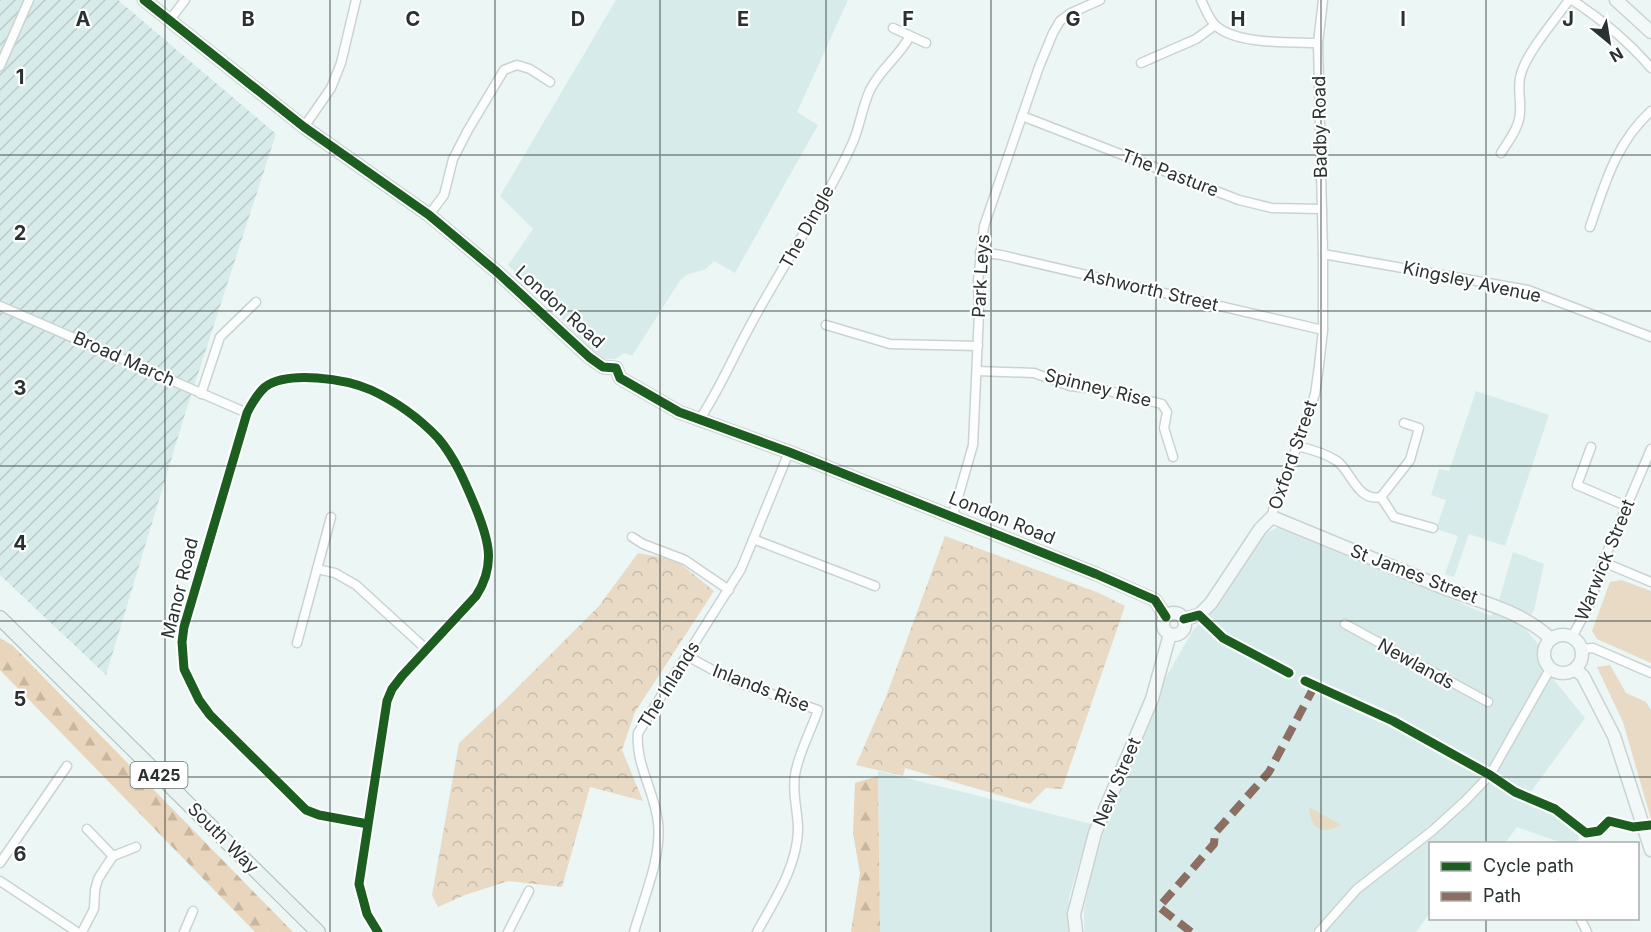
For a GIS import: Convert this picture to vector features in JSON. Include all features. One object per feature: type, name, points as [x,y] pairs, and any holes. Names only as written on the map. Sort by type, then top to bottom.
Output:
[{"type":"main road","name":"London Road","points":[[144,0],[304,127],[429,215],[497,272],[589,357],[603,367],[616,368],[620,378],[674,409],[952,515],[1096,574],[1155,600],[1166,617]]},
{"type":"main road","points":[[1616,0],[1651,32]]},
{"type":"main road","name":"Oxford Street","points":[[1199,615],[1211,603],[1260,529],[1272,517]]},
{"type":"main road","name":"St James Street","points":[[1272,517],[1442,587],[1482,600],[1541,629],[1551,639]]},
{"type":"main road","points":[[1176,613],[1184,619],[1185,624],[1182,631],[1170,634],[1163,625],[1166,617],[1176,613]]},
{"type":"main road","points":[[1184,619],[1199,615]]},
{"type":"main road","name":"South Way","points":[[0,618],[318,932]]},
{"type":"main road","name":"New Street","points":[[1076,932],[1074,914],[1095,833],[1152,699],[1170,634]]},
{"type":"main road","points":[[1560,635],[1572,637],[1578,642],[1582,649],[1581,660],[1575,669],[1565,673],[1558,673],[1550,669],[1543,654],[1551,639],[1560,635]]},
{"type":"main road","points":[[1575,669],[1583,675],[1614,736],[1651,850]]},
{"type":"street","points":[[0,66],[29,0]]},
{"type":"street","points":[[169,21],[185,0]]},
{"type":"street","points":[[304,127],[331,88],[341,63],[356,0]]},
{"type":"street","name":"Park Leys","points":[[952,515],[973,446],[980,252],[984,226],[1039,67],[1060,21],[1071,13],[1100,0]]},
{"type":"street","points":[[1202,0],[1215,25],[1230,35],[1241,38],[1318,43]]},
{"type":"street","name":"Badby Road","points":[[1323,0],[1318,43],[1323,254]]},
{"type":"street","points":[[1501,153],[1519,123],[1521,71],[1570,0],[1597,16],[1651,68]]},
{"type":"street","points":[[1141,63],[1196,39],[1215,25]]},
{"type":"street","points":[[893,28],[926,43]]},
{"type":"street","name":"The Dingle","points":[[703,420],[703,414],[726,377],[750,326],[804,235],[853,142],[869,93],[880,73],[902,51],[910,36]]},
{"type":"street","points":[[429,215],[444,195],[453,159],[468,130],[504,70],[517,65],[530,69],[550,82]]},
{"type":"street","points":[[1590,227],[1615,158],[1626,139],[1651,111]]},
{"type":"street","name":"The Pasture","points":[[1022,116],[1239,200],[1272,208],[1322,209]]},
{"type":"street","name":"Ashworth Street","points":[[980,252],[1323,330]]},
{"type":"street","name":"Oxford Street","points":[[1272,517],[1274,505],[1315,393],[1323,330],[1323,254]]},
{"type":"street","name":"Kingsley Avenue","points":[[1323,254],[1528,290],[1651,337]]},
{"type":"street","points":[[201,394],[220,337],[256,302]]},
{"type":"street","name":"Broad March","points":[[0,306],[247,413]]},
{"type":"street","points":[[826,325],[890,344],[978,346]]},
{"type":"street","name":"Spinney Rise","points":[[977,371],[1034,373],[1070,386],[1105,390],[1162,404],[1167,412],[1164,428],[1173,457]]},
{"type":"street","name":"Manor Road","points":[[368,824],[341,820],[306,810],[210,715],[190,684],[184,669],[182,642],[184,627],[247,413],[254,399],[266,387],[280,380],[300,377],[354,385],[371,390],[426,426],[452,457],[480,519],[487,541],[488,571],[485,583],[476,596],[392,689],[387,701],[359,884],[367,914],[378,932]]},
{"type":"street","points":[[1381,497],[1410,460],[1419,428],[1404,423]]},
{"type":"street","points":[[1297,446],[1328,456],[1338,462],[1359,490],[1370,497],[1381,497]]},
{"type":"street","points":[[1592,447],[1577,484],[1626,506]]},
{"type":"street","name":"Warwick Street","points":[[1572,637],[1589,606],[1603,562],[1651,449]]},
{"type":"street","name":"The Inlands","points":[[634,932],[656,851],[658,825],[654,800],[637,749],[638,733],[741,569],[789,452]]},
{"type":"street","points":[[1381,497],[1395,517],[1433,528]]},
{"type":"street","points":[[297,642],[331,517]]},
{"type":"street","points":[[632,537],[643,544],[685,560],[729,590]]},
{"type":"street","points":[[753,539],[875,586]]},
{"type":"street","points":[[1603,562],[1651,582]]},
{"type":"street","points":[[317,569],[335,573],[356,585],[426,649]]},
{"type":"street","points":[[1199,615],[1223,638],[1274,665]]},
{"type":"street","name":"Newlands","points":[[1345,624],[1488,702]]},
{"type":"street","points":[[1582,649],[1593,648],[1651,673]]},
{"type":"street","name":"Inlands Rise","points":[[687,656],[731,680],[818,710],[795,772],[793,788],[798,830],[794,856],[786,879],[757,932]]},
{"type":"street","points":[[1319,932],[1357,889],[1432,831],[1490,775],[1550,669]]},
{"type":"street","points":[[0,863],[67,766]]},
{"type":"street","points":[[87,829],[113,856]]},
{"type":"street","points":[[81,932],[94,909],[98,879],[113,856],[136,846]]},
{"type":"street","points":[[0,881],[77,932]]},
{"type":"street","points":[[508,932],[529,891]]},
{"type":"street","points":[[184,932],[194,911]]},
{"type":"shaded area","points":[[0,0],[118,0],[276,134],[185,414],[106,675],[0,575]]},
{"type":"shaded area","points":[[616,0],[848,0],[797,112],[818,125],[735,273],[714,261],[706,269],[686,275],[679,282],[632,356],[624,353],[615,359],[601,359],[508,265],[533,229],[500,196]]},
{"type":"shaded area","points":[[1476,391],[1549,415],[1505,546],[1469,534],[1454,577],[1445,574],[1458,536],[1436,529],[1446,500],[1431,495],[1439,469],[1449,471]]},
{"type":"shaded area","points":[[1284,524],[1491,616],[1499,600],[1513,552],[1544,564],[1534,610],[1524,627],[1538,644],[1545,669],[1585,718],[1530,793],[1571,813],[1580,826],[1580,836],[1577,842],[1559,842],[1517,827],[1506,842],[1429,842],[1429,914],[1416,932],[1084,932],[1084,909],[1103,834],[1152,716],[1158,691],[1192,632],[1226,593],[1264,534]]},
{"type":"shaded area","points":[[878,771],[1091,824],[1069,897],[1068,932],[880,932]]},
{"type":"green space","points":[[945,536],[1099,593],[1125,606],[1062,789],[1046,788],[1030,804],[905,768],[903,776],[856,765],[887,694]]},
{"type":"green space","points":[[638,553],[676,560],[714,591],[635,712],[622,750],[643,801],[590,787],[562,887],[508,881],[465,895],[438,907],[432,895],[459,743],[599,606]]},
{"type":"green space","points":[[1621,580],[1651,591],[1651,663],[1597,639],[1592,631],[1610,582]]},
{"type":"green space","points":[[0,638],[12,645],[293,932],[255,932],[0,670]]},
{"type":"green space","points":[[1610,665],[1626,693],[1646,702],[1651,710],[1651,819],[1623,722],[1597,667]]},
{"type":"green space","points":[[878,776],[880,932],[851,932],[860,873],[853,833],[855,783]]},
{"type":"green space","points":[[1309,807],[1341,825],[1328,830],[1318,828],[1314,825]]},
{"type":"marked path","points":[[1191,932],[1159,907],[1214,844],[1215,833],[1269,772],[1315,685]]},
{"type":"cycle path","points":[[144,0],[304,127],[429,215],[497,272],[589,357],[603,367],[616,368],[620,378],[679,412],[789,452],[1096,574],[1155,600],[1166,617]]},
{"type":"cycle path","points":[[368,824],[319,815],[306,810],[210,715],[199,700],[184,669],[182,642],[184,627],[247,413],[265,387],[288,379],[317,378],[347,382],[389,399],[415,417],[438,438],[455,462],[475,506],[487,540],[487,573],[476,596],[402,676],[392,689],[387,701],[359,884],[367,914],[378,932]]},
{"type":"cycle path","points":[[1184,619],[1199,615],[1223,638],[1289,673]]},
{"type":"cycle path","points":[[1305,681],[1393,721],[1490,775],[1515,792],[1555,809],[1586,833],[1599,831],[1609,821],[1633,827],[1651,825]]}]
